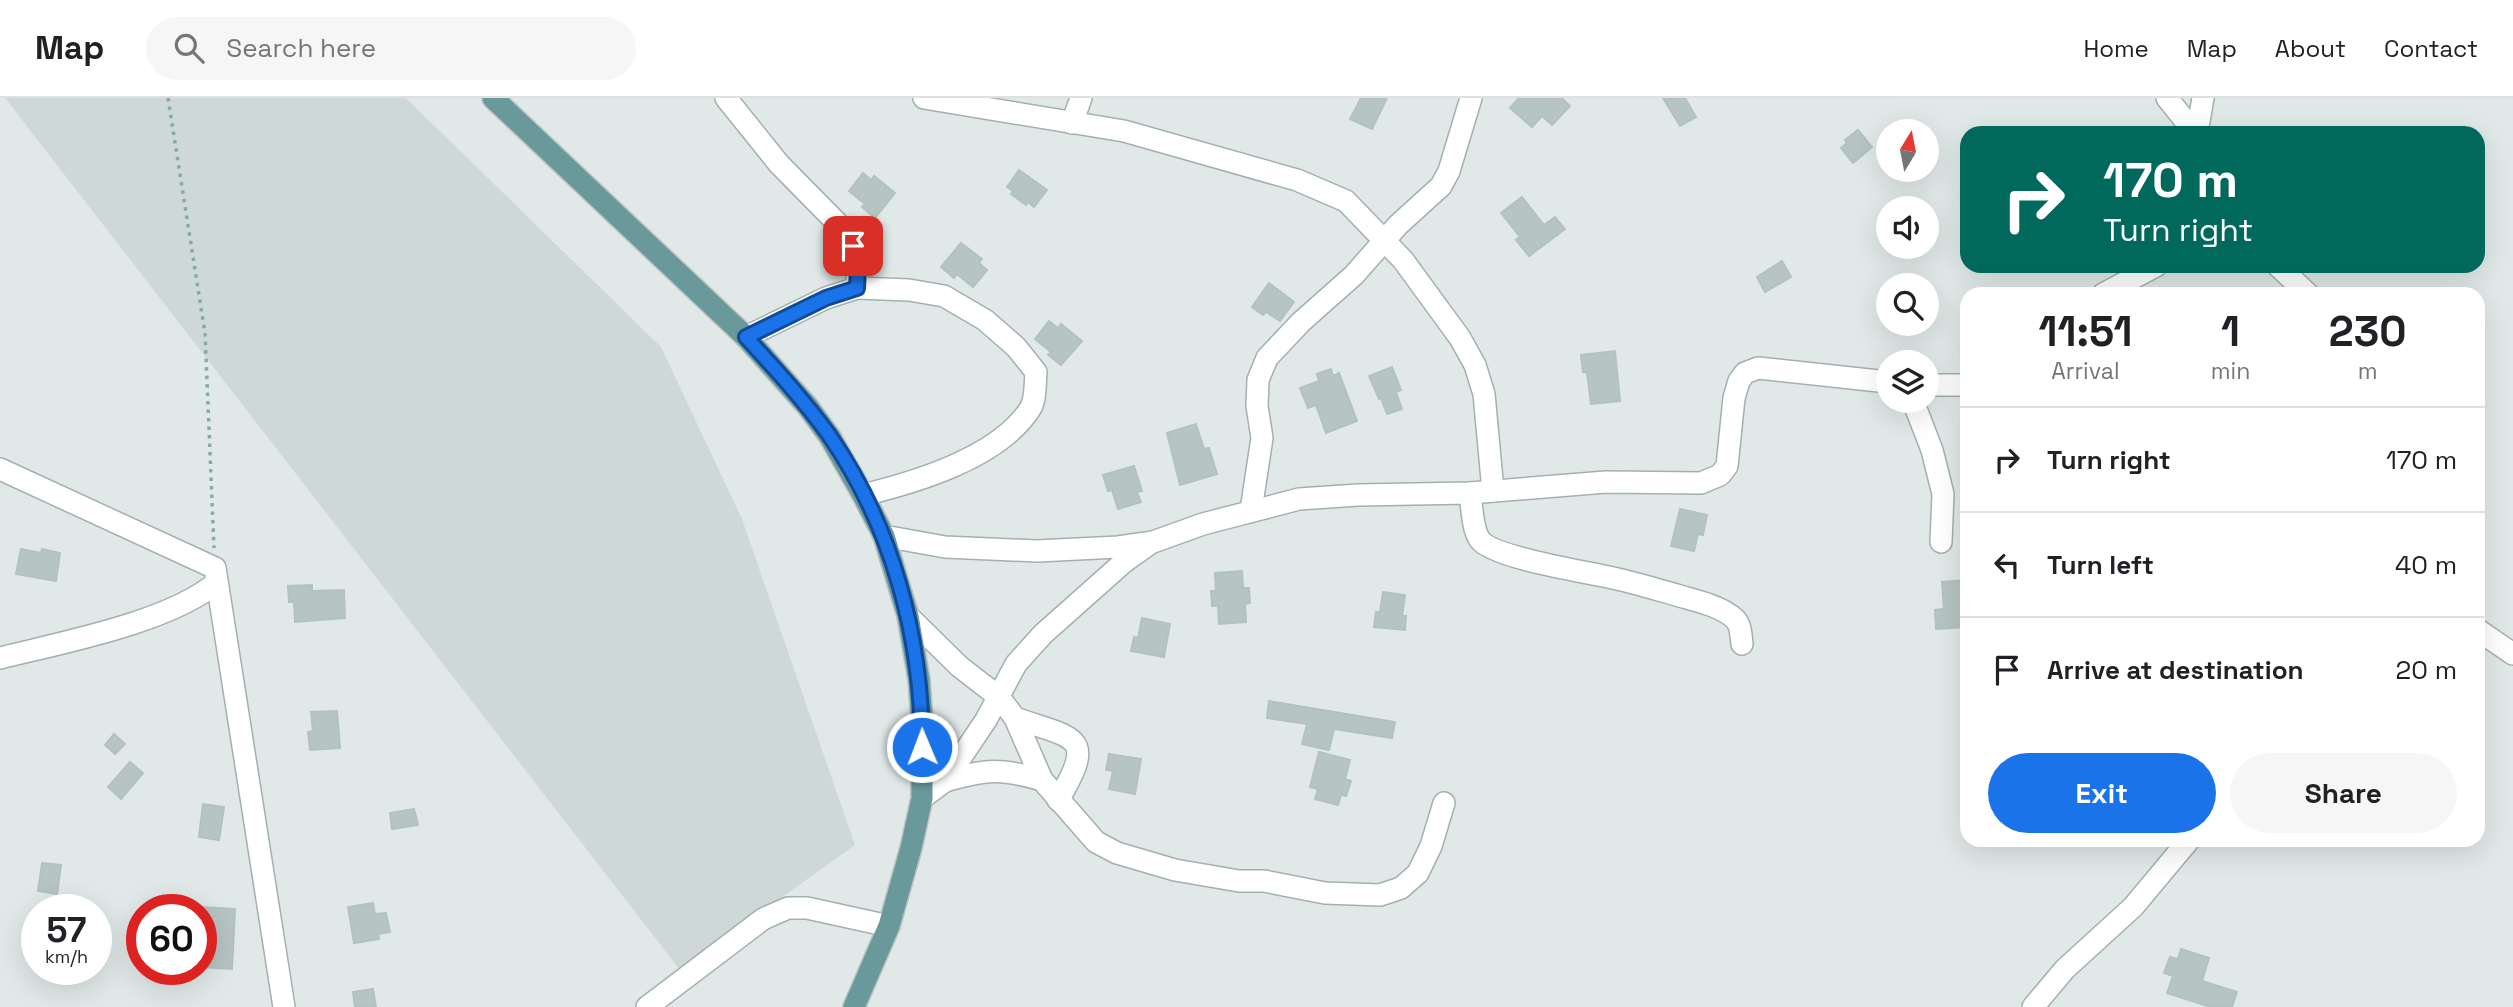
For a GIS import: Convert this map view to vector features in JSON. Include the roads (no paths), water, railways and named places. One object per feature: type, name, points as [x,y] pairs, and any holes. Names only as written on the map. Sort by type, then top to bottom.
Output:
[{"type":"main road","points":[[493,98],[746,337],[815,417],[846,463],[884,536],[908,616],[919,690],[922,798],[889,926],[854,1007]]},
{"type":"street","points":[[726,98],[779,164],[846,232],[853,246],[858,268],[857,288]]},
{"type":"street","points":[[924,98],[1124,131],[1297,180],[1346,201],[1403,260],[1460,338],[1475,365],[1483,394],[1493,491]]},
{"type":"street","points":[[1072,123],[1082,98]]},
{"type":"street","points":[[1251,510],[1262,438],[1257,406],[1258,380],[1267,358],[1301,322],[1354,275],[1383,240],[1441,186],[1449,171],[1471,98]]},
{"type":"street","points":[[2167,98],[2190,126]]},
{"type":"street","points":[[2197,126],[2203,98]]},
{"type":"street","points":[[2116,287],[2143,273]]},
{"type":"street","points":[[2286,273],[2300,287]]},
{"type":"street","points":[[746,337],[826,298],[857,288],[909,290],[944,296],[985,320],[1016,347],[1036,372],[1032,407],[988,449],[923,478],[863,495]]},
{"type":"street","points":[[884,536],[945,547],[1037,551],[1118,547],[1153,542],[1203,523],[1299,499],[1470,493],[1606,482],[1701,483],[1720,475],[1727,466],[1734,398],[1739,381],[1745,373],[1758,368],[1876,381]]},
{"type":"street","points":[[1939,385],[1960,385]]},
{"type":"street","points":[[1918,413],[1932,450],[1943,494],[1941,542]]},
{"type":"street","points":[[0,469],[216,575]]},
{"type":"street","points":[[1470,493],[1476,531],[1480,540],[1490,547],[1515,556],[1616,578],[1698,601],[1723,611],[1735,620],[1740,626],[1742,644]]},
{"type":"street","points":[[945,781],[999,697],[1016,664],[1042,634],[1124,562],[1153,542]]},
{"type":"street","points":[[0,658],[111,629],[167,611],[208,590],[216,575]]},
{"type":"street","points":[[216,575],[284,1007]]},
{"type":"street","points":[[908,616],[960,667],[999,697],[1015,718],[1042,780],[1096,842],[1117,853],[1163,867],[1239,881],[1264,881],[1325,892],[1380,895],[1401,888],[1418,873],[1431,846],[1444,803]]},
{"type":"street","points":[[2485,635],[2513,654]]},
{"type":"street","points":[[1015,718],[1056,730],[1073,742],[1079,751],[1078,764],[1058,800]]},
{"type":"street","points":[[922,798],[945,781],[968,774],[998,770],[1042,780]]},
{"type":"street","points":[[2033,1007],[2065,969],[2133,907],[2183,847]]},
{"type":"street","points":[[647,1007],[763,919],[788,908],[834,912],[889,926]]}]
